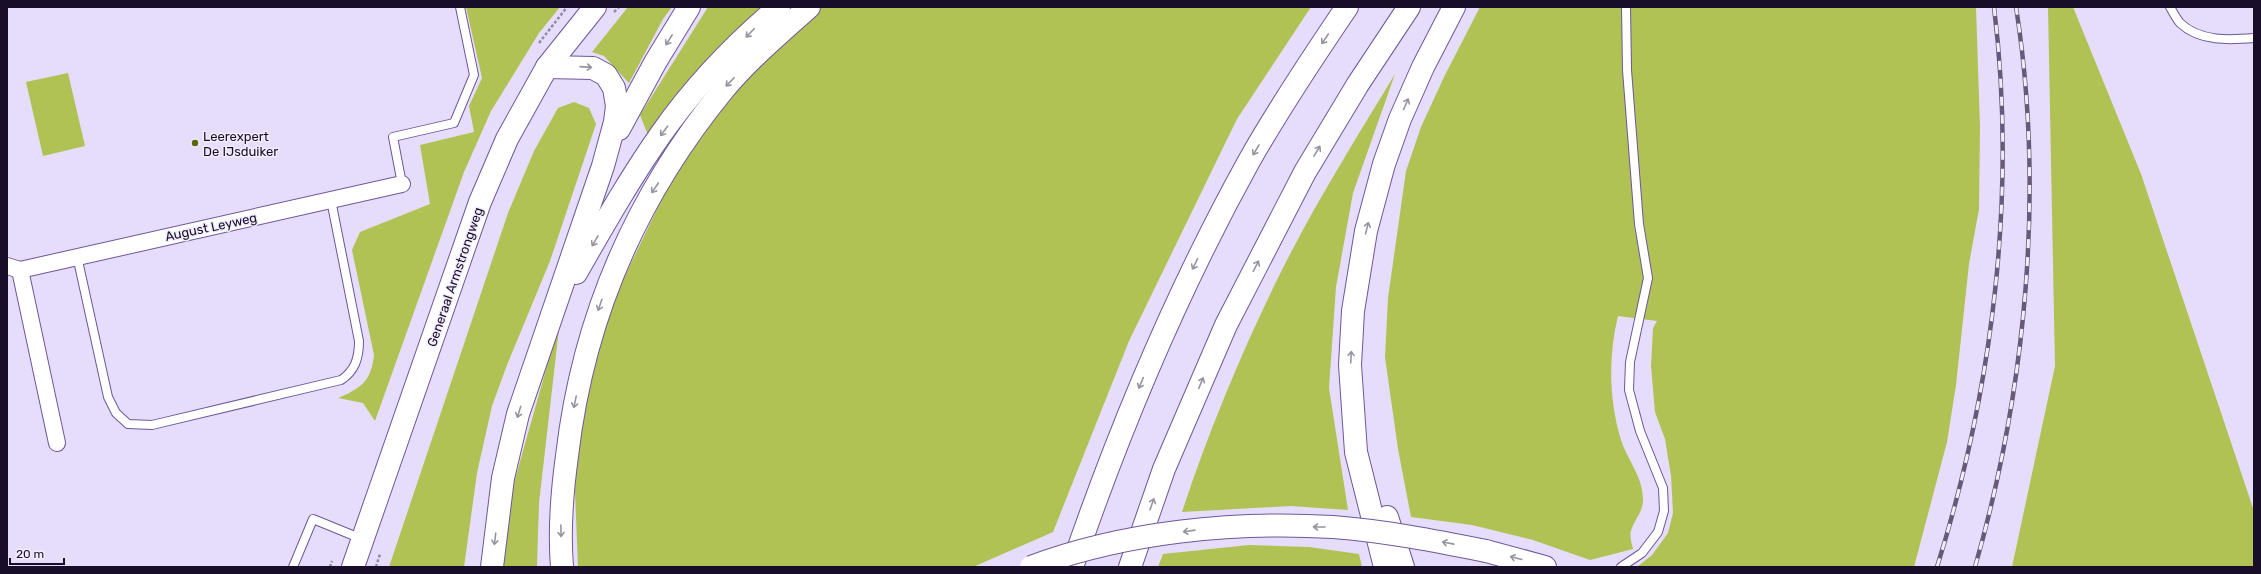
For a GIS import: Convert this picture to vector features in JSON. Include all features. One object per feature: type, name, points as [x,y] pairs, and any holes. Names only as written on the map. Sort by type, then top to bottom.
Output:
[{"type":"main road","points":[[603,166],[627,112],[689,7]]},
{"type":"main road","points":[[532,375],[575,274],[618,200],[662,133],[705,80],[754,28],[779,7]]},
{"type":"main road","points":[[562,567],[561,525],[571,421],[582,364],[600,304],[625,242],[647,200],[694,130],[725,88],[767,44],[809,7]]},
{"type":"main road","points":[[1072,567],[1101,482],[1130,409],[1201,252],[1250,160],[1305,69],[1347,7]]},
{"type":"main road","points":[[1130,567],[1164,469],[1226,324],[1304,172],[1358,84],[1409,7]]},
{"type":"main road","points":[[1385,567],[1356,452],[1350,366],[1353,311],[1366,231],[1384,164],[1400,119],[1423,67],[1454,7]]},
{"type":"main road","name":"Generaal Armstrongweg","points":[[353,567],[373,543],[480,202],[507,139],[547,67],[603,12]]},
{"type":"main road","points":[[492,567],[503,478],[518,414],[603,166],[615,122],[617,106],[614,88],[606,75],[593,68],[547,67]]},
{"type":"main road","points":[[1353,396],[1366,449],[1404,567]]},
{"type":"main road","points":[[1031,567],[1086,549],[1126,540],[1201,529],[1269,526],[1332,527],[1370,531],[1486,551],[1545,567]]},
{"type":"street","name":"August Leyweg","points":[[57,443],[14,268],[77,256],[402,184]]},
{"type":"lane","points":[[402,184],[392,136],[454,123],[474,75],[460,7]]},
{"type":"lane","points":[[1621,567],[1642,553],[1658,532],[1664,511],[1663,488],[1640,431],[1629,390],[1630,362],[1648,278],[1639,224],[1627,70],[1626,7]]},
{"type":"lane","points":[[2170,7],[2181,23],[2201,35],[2223,40],[2253,38]]},
{"type":"lane","points":[[77,256],[108,397],[116,412],[128,424],[152,425],[340,380],[349,375],[359,359],[359,341],[331,200]]},
{"type":"lane","points":[[293,567],[313,519],[373,543]]},
{"type":"path","points":[[603,12],[619,7]]},
{"type":"path","points":[[373,543],[376,567]]},
{"type":"green space","points":[[466,7],[560,7],[539,33],[491,111],[464,172],[375,421],[363,403],[338,398],[353,391],[364,383],[373,364],[374,355],[352,250],[360,232],[430,204],[420,145],[474,132],[469,106],[482,78]]},
{"type":"green space","points":[[628,7],[672,7],[663,19],[629,83],[604,56],[592,52]]},
{"type":"green space","points":[[708,7],[1311,7],[1237,119],[1129,341],[1053,532],[973,567],[578,567],[574,467],[600,328],[668,186],[640,115]]},
{"type":"green space","points":[[1480,7],[1976,7],[1980,127],[1979,209],[1969,264],[1956,385],[1947,442],[1914,567],[1637,567],[1652,555],[1668,533],[1673,513],[1671,476],[1665,439],[1655,412],[1651,366],[1653,328],[1657,321],[1618,316],[1611,363],[1614,410],[1621,440],[1641,484],[1643,500],[1642,508],[1630,533],[1633,549],[1590,560],[1533,540],[1472,525],[1411,517],[1398,449],[1385,357],[1388,298],[1406,171],[1421,127],[1444,77]]},
{"type":"green space","points":[[2048,7],[2073,7],[2141,174],[2254,511],[2254,567],[2012,567],[2055,366]]},
{"type":"green space","points":[[68,73],[85,146],[43,156],[26,82]]},
{"type":"green space","points":[[1395,74],[1353,193],[1336,287],[1329,388],[1348,510],[1291,506],[1182,512],[1225,395],[1289,255],[1318,202]]},
{"type":"green space","points":[[574,102],[589,108],[596,124],[550,261],[507,365],[492,406],[477,473],[464,567],[389,567],[508,213],[534,151],[558,108]]},
{"type":"green space","points":[[560,320],[539,503],[537,567],[503,567],[510,497]]},
{"type":"green space","points":[[1249,545],[1309,547],[1359,554],[1362,567],[1158,567],[1163,554]]},
{"type":"railway","points":[[1937,567],[1973,430],[1986,360],[1995,290],[2001,219],[2003,148],[2000,77],[1994,7]]},
{"type":"railway","points":[[1975,567],[1993,499],[2007,430],[2018,360],[2026,289],[2029,218],[2029,147],[2025,77],[2016,7]]},
{"type":"place","name":"Leerexpert De IJsduiker","points":[[195,143]]}]
